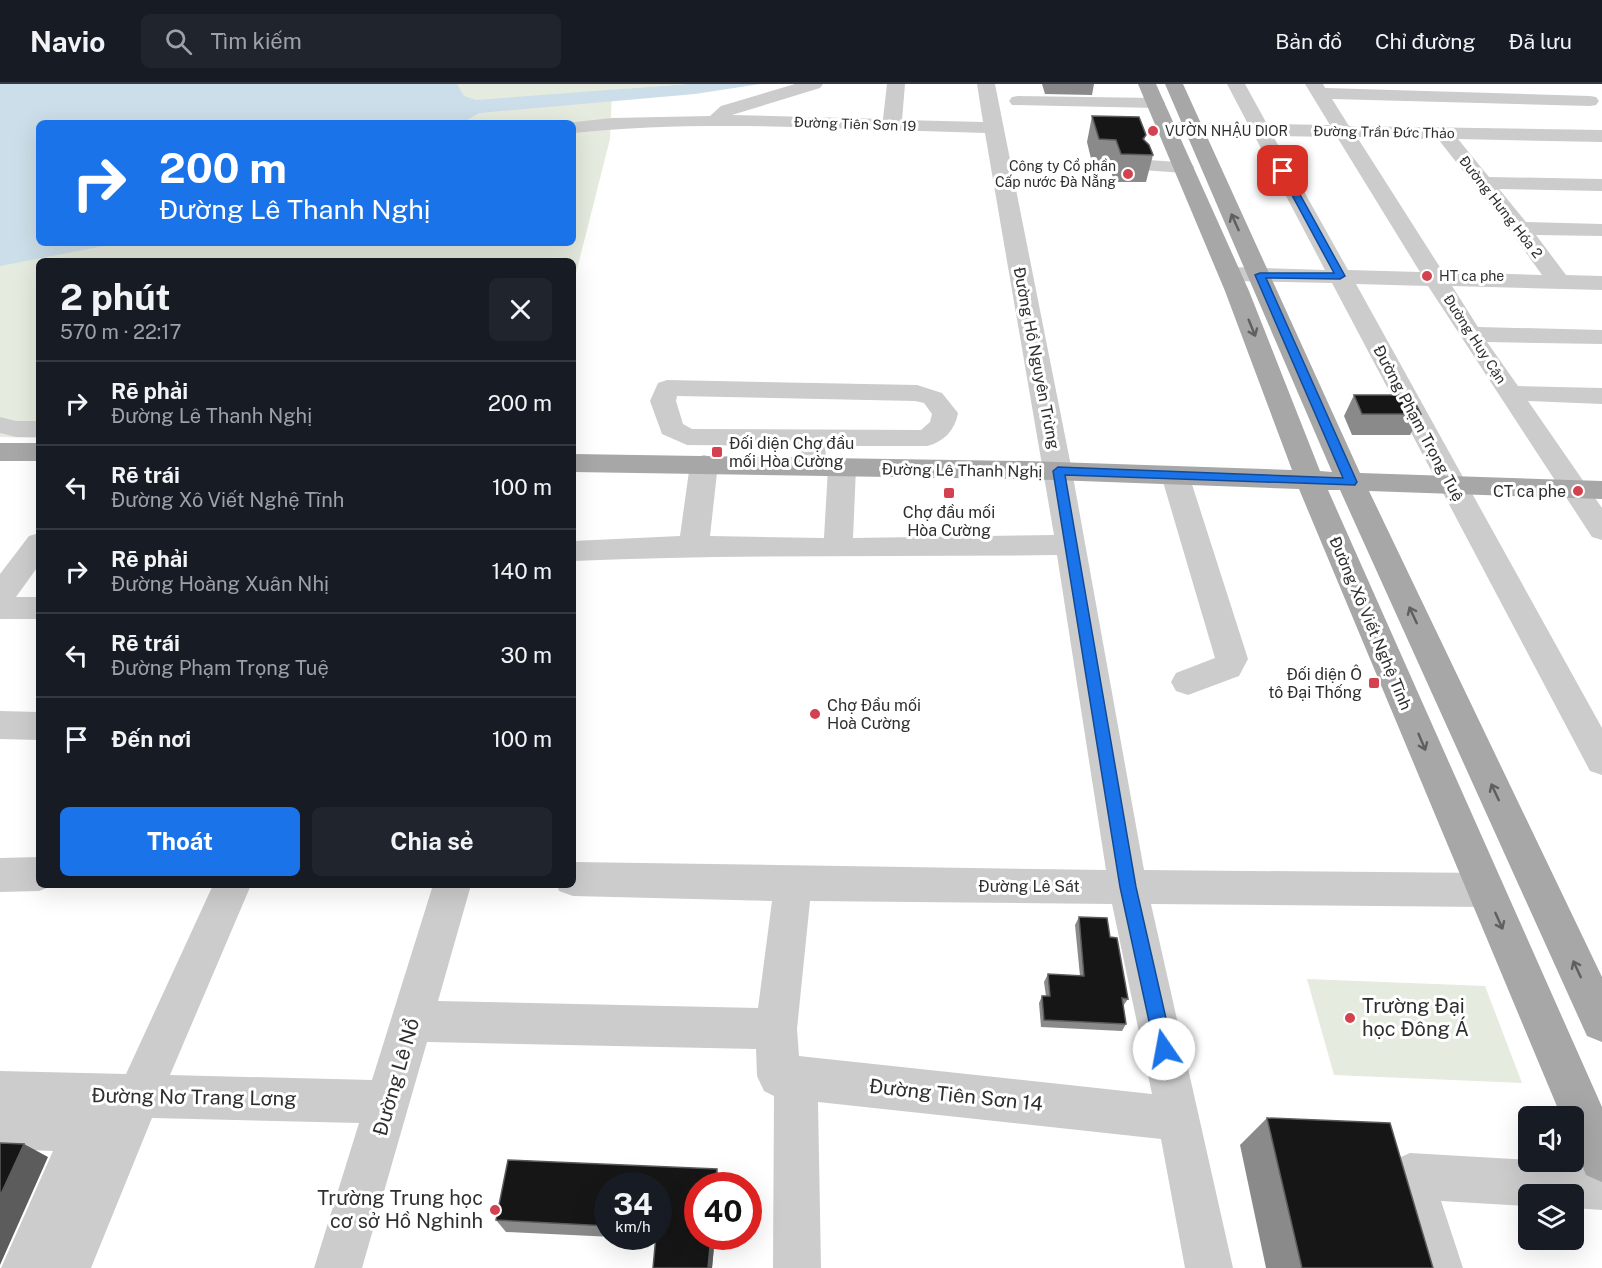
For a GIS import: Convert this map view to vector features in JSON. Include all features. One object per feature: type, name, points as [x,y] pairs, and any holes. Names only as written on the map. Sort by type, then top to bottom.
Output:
[{"type":"main road","name":"Đường Xô Viết Nghệ Tĩnh","points":[[1148,84],[1179,158],[1245,275],[1351,482],[1602,1022]]},
{"type":"main road","name":"Đường Xô Viết Nghệ Tĩnh","points":[[1174,84],[1196,129],[1245,275],[1274,382],[1310,481],[1485,890],[1593,1116],[1602,1159]]},
{"type":"main road","points":[[0,452],[36,452]]},
{"type":"main road","name":"Đường Lê Thanh Nghị","points":[[576,464],[704,464],[1058,471],[1602,490]]},
{"type":"street","points":[[892,125],[896,84]]},
{"type":"street","name":"Đường Hồ Nguyên Trừng","points":[[986,84],[1058,471],[1128,887],[1209,1268]]},
{"type":"street","points":[[1108,84],[1114,102]]},
{"type":"street","name":"Đường Phạm Trọng Tuệ","points":[[1236,84],[1602,762]]},
{"type":"street","points":[[1573,84],[1596,107]]},
{"type":"street","points":[[723,119],[727,110],[812,85],[804,123]]},
{"type":"street","points":[[1317,89],[1596,107]]},
{"type":"street","name":"Đường Huy Cận","points":[[1317,89],[1346,131],[1470,334],[1602,530]]},
{"type":"street","points":[[1018,101],[1156,103]]},
{"type":"street","name":"Đường Tiên Sơn 19","points":[[576,127],[622,122],[679,123],[723,119],[993,128]]},
{"type":"street","name":"Đường Trần Đức Thảo","points":[[1166,128],[1602,136]]},
{"type":"street","name":"Đường Hưng Hóa 2","points":[[1443,133],[1520,228],[1559,282]]},
{"type":"street","points":[[1148,157],[1179,158]]},
{"type":"street","points":[[1483,183],[1602,185]]},
{"type":"street","points":[[1520,228],[1602,230]]},
{"type":"street","points":[[1245,275],[1602,283]]},
{"type":"street","points":[[1470,334],[1602,337]]},
{"type":"street","points":[[667,388],[917,393],[933,398],[945,413],[943,425],[927,438],[811,438],[687,437],[671,428],[663,401],[667,388]]},
{"type":"street","points":[[1511,393],[1602,396]]},
{"type":"street","points":[[0,425],[16,429],[36,429]]},
{"type":"street","points":[[811,438],[813,466]]},
{"type":"street","points":[[694,546],[704,464]]},
{"type":"street","points":[[838,548],[842,468]]},
{"type":"street","points":[[1174,475],[1232,659],[1227,667],[1188,682]]},
{"type":"street","points":[[576,551],[694,546],[838,548],[1071,545]]},
{"type":"street","points":[[0,596],[36,547]]},
{"type":"street","points":[[0,608],[36,608]]},
{"type":"street","points":[[0,725],[36,726]]},
{"type":"street","points":[[0,874],[36,874]]},
{"type":"street","name":"Đường Lê Sát","points":[[576,879],[793,884],[1485,890]]},
{"type":"street","points":[[793,884],[776,1029],[779,1076],[796,1077],[797,1268]]},
{"type":"street","points":[[67,1268],[139,1096],[231,888]]},
{"type":"street","name":"Đường Lê Nổ","points":[[338,1268],[451,888]]},
{"type":"street","points":[[412,1021],[776,1029]]},
{"type":"street","name":"Đường Tiên Sơn 14","points":[[796,1077],[1179,1119]]},
{"type":"street","name":"Đường Nơ Trang Lơng","points":[[0,1093],[389,1101]]},
{"type":"street","points":[[0,1127],[86,1129],[25,1268]]},
{"type":"street","points":[[1440,1268],[1410,1176],[1602,1187]]},
{"type":"shaded area","points":[[0,84],[686,84],[612,90],[610,139],[576,273],[576,258],[36,258],[36,438],[0,437]]},
{"type":"shaded area","points":[[1307,979],[1485,986],[1522,1083],[1334,1075]]},
{"type":"water","points":[[0,84],[457,84],[464,96],[476,100],[688,84],[760,84],[695,94],[479,113],[467,120],[36,120],[36,246],[103,246],[0,266]]},
{"type":"building","points":[[1092,116],[1139,117],[1146,135],[1143,139],[1149,145],[1153,155],[1121,154],[1116,140],[1099,139]]},
{"type":"building","points":[[1354,395],[1411,395],[1421,414],[1362,414]]},
{"type":"building","points":[[1079,917],[1107,918],[1110,937],[1117,938],[1128,999],[1122,998],[1126,1024],[1044,1020],[1042,996],[1050,996],[1048,974],[1084,976]]},
{"type":"building","points":[[1267,1118],[1390,1123],[1433,1268],[1302,1268]]},
{"type":"building","points":[[0,1143],[24,1144],[0,1196]]},
{"type":"building","points":[[508,1160],[717,1169],[717,1172],[684,1172],[684,1250],[710,1250],[708,1268],[653,1268],[655,1250],[672,1250],[672,1172],[594,1172],[594,1225],[496,1220]]},
{"type":"place","name":"VƯỜN NHẬU DIOR","points":[[1153,131]]},
{"type":"place","name":"Công ty Cổ phần Cấp nước Đà Nẵng","points":[[1128,174]]},
{"type":"place","name":"HT ca phe","points":[[1427,276]]},
{"type":"place","name":"Đối diện Chợ đầu mối Hòa Cường","points":[[717,452]]},
{"type":"place","name":"CT ca phe","points":[[1578,491]]},
{"type":"place","name":"Chợ đầu mối Hòa Cường","points":[[949,493]]},
{"type":"place","name":"Đối diện Ô tô Đại Thống","points":[[1374,683]]},
{"type":"place","name":"Chợ Đầu mối Hoà Cường","points":[[815,714]]},
{"type":"place","name":"Trường Đại học Đông Á","points":[[1350,1018]]},
{"type":"place","name":"Trường Trung học cơ sở Hồ Nghinh","points":[[495,1210]]},
{"type":"route","points":[[1164,1049],[1128,887],[1058,471],[1351,482],[1260,275],[1340,276],[1283,171]]}]
